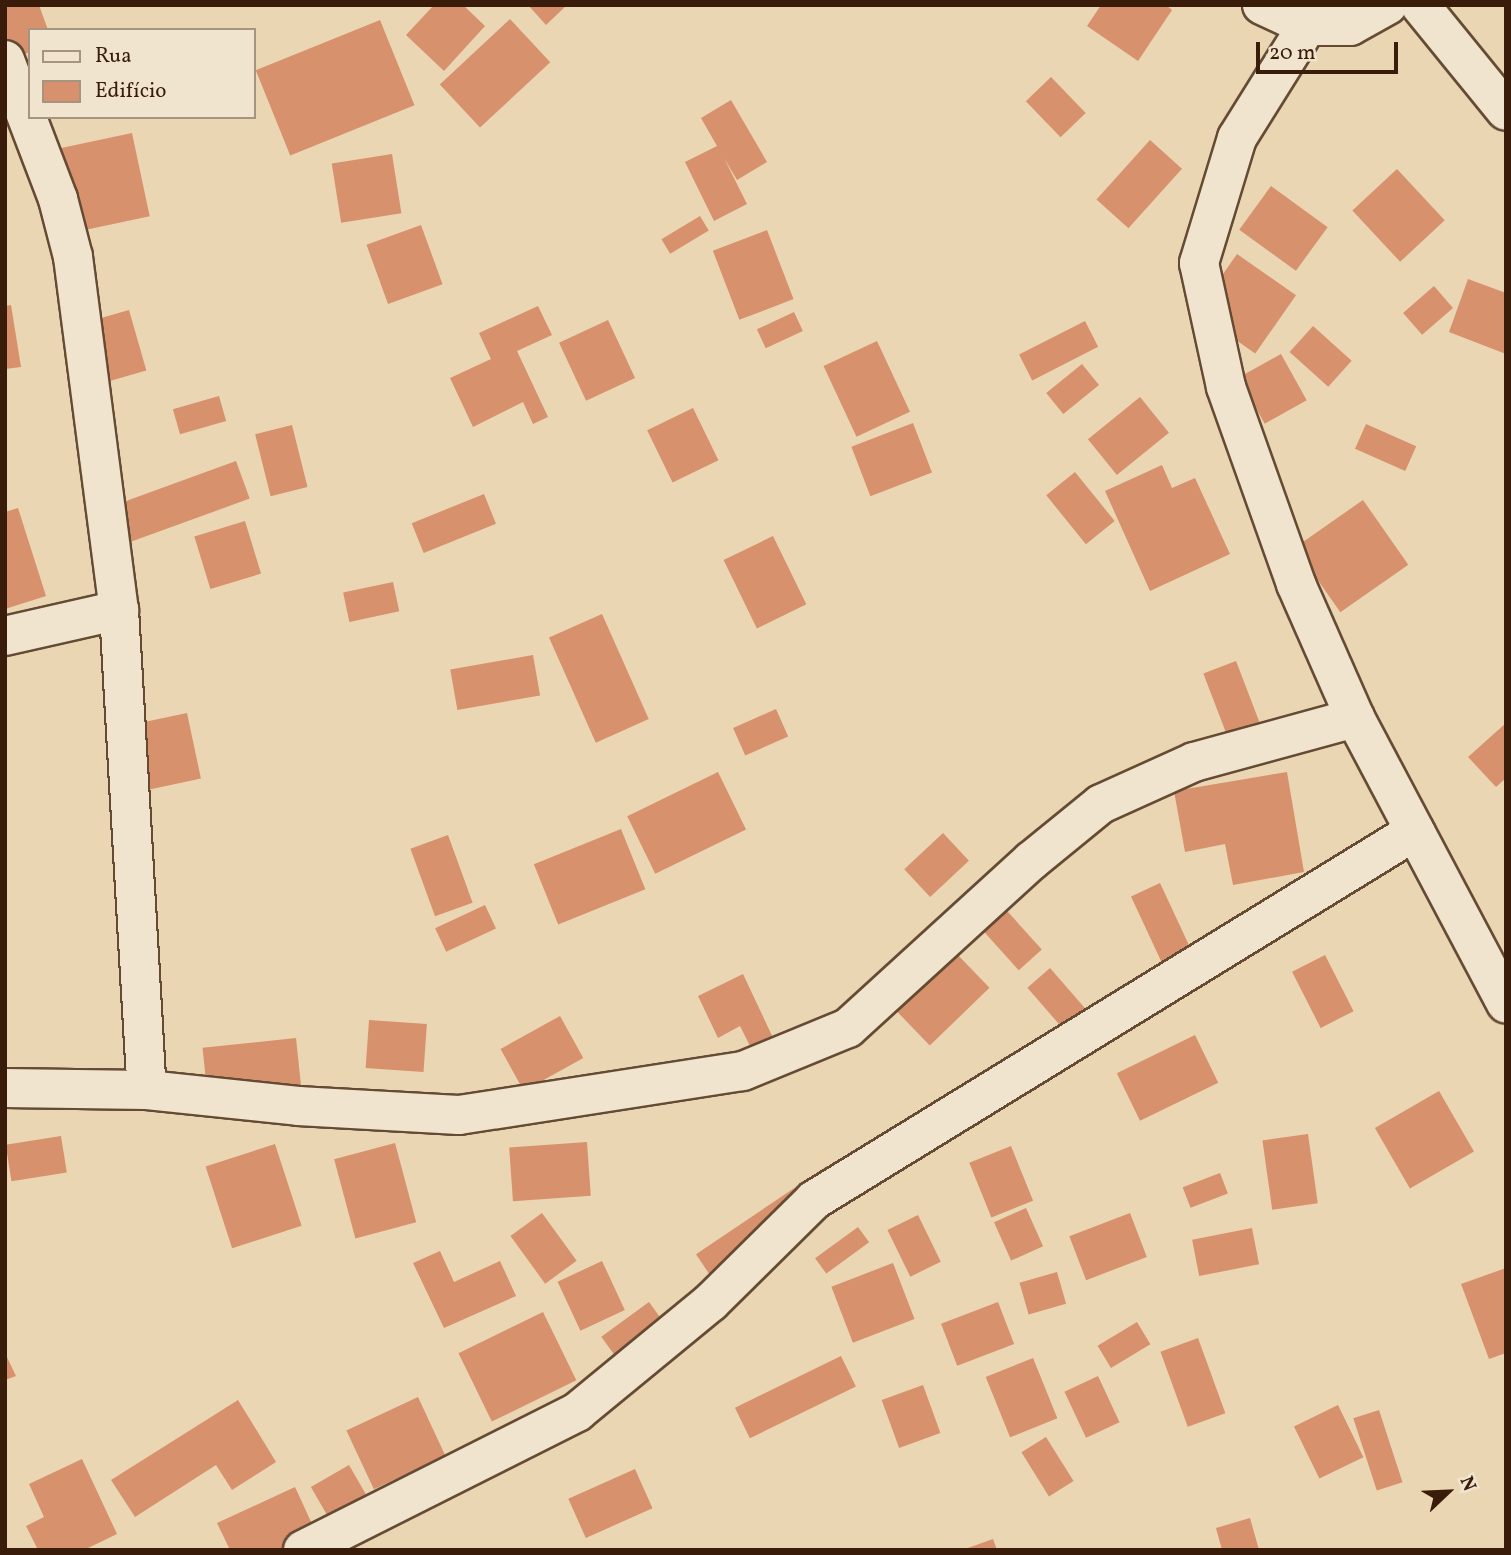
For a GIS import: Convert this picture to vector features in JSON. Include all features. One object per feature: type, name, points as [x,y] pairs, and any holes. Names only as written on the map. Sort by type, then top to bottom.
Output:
[{"type":"street","points":[[1262,5],[1307,26],[1350,26],[1388,5]]},
{"type":"street","points":[[1420,5],[1506,111]]},
{"type":"street","points":[[1307,26],[1237,138],[1199,264],[1226,387],[1296,584],[1355,718],[1506,1003]]},
{"type":"street","points":[[5,60],[58,199],[73,257],[119,610],[147,1090]]},
{"type":"street","points":[[5,636],[119,610]]},
{"type":"street","points":[[5,1088],[147,1090],[298,1106],[459,1115],[743,1071],[848,1028],[1031,861],[1101,804],[1194,762],[1355,718]]},
{"type":"street","points":[[303,1550],[577,1412],[711,1302],[814,1200],[1415,831]]},
{"type":"building","points":[[5,5],[39,5],[47,28],[28,28],[28,53],[5,61]]},
{"type":"building","points":[[434,5],[463,5],[485,26],[444,71],[406,35]]},
{"type":"building","points":[[528,5],[567,5],[546,25]]},
{"type":"building","points":[[1101,5],[1166,5],[1172,10],[1138,61],[1087,26]]},
{"type":"building","points":[[510,19],[550,62],[480,128],[440,84]]},
{"type":"building","points":[[380,20],[414,105],[290,155],[256,70]]},
{"type":"building","points":[[1051,77],[1086,113],[1061,137],[1026,101]]},
{"type":"building","points":[[731,100],[767,162],[737,180],[724,158],[747,204],[714,221],[685,162],[717,146],[701,118]]},
{"type":"building","points":[[132,133],[150,216],[52,237],[34,154]]},
{"type":"building","points":[[1150,140],[1182,169],[1128,228],[1096,199]]},
{"type":"building","points":[[392,154],[401,213],[341,223],[332,164]]},
{"type":"building","points":[[1397,169],[1445,220],[1400,262],[1352,211]]},
{"type":"building","points":[[1271,186],[1328,227],[1296,271],[1239,230]]},
{"type":"building","points":[[700,216],[709,231],[670,254],[661,239]]},
{"type":"building","points":[[421,225],[443,284],[388,304],[366,245]]},
{"type":"building","points":[[767,230],[794,299],[739,320],[713,251]]},
{"type":"building","points":[[1237,254],[1296,295],[1255,353],[1196,312]]},
{"type":"building","points":[[1468,279],[1506,293],[1506,354],[1449,332]]},
{"type":"building","points":[[1434,286],[1453,308],[1422,335],[1403,313]]},
{"type":"building","points":[[11,305],[21,367],[5,369],[5,306]]},
{"type":"building","points":[[538,306],[552,335],[517,351],[548,417],[533,424],[523,402],[473,427],[450,378],[491,359],[479,333]]},
{"type":"building","points":[[129,310],[146,371],[91,387],[73,326]]},
{"type":"building","points":[[794,312],[803,331],[766,348],[757,329]]},
{"type":"building","points":[[608,320],[635,378],[586,401],[559,343]]},
{"type":"building","points":[[1085,321],[1098,347],[1032,380],[1019,355]]},
{"type":"building","points":[[1313,326],[1352,361],[1328,387],[1290,352]]},
{"type":"building","points":[[877,341],[910,412],[856,437],[824,366]]},
{"type":"building","points":[[1281,354],[1307,400],[1265,424],[1239,377]]},
{"type":"building","points":[[1082,364],[1099,385],[1063,414],[1046,393]]},
{"type":"building","points":[[219,396],[226,421],[180,434],[173,409]]},
{"type":"building","points":[[1140,397],[1169,433],[1117,475],[1088,439]]},
{"type":"building","points":[[693,408],[718,460],[673,482],[647,430]]},
{"type":"building","points":[[913,423],[932,472],[870,496],[851,447]]},
{"type":"building","points":[[1366,424],[1416,446],[1405,471],[1355,449]]},
{"type":"building","points":[[292,425],[307,487],[271,496],[255,434]]},
{"type":"building","points":[[236,461],[250,499],[122,545],[108,508]]},
{"type":"building","points":[[1162,465],[1172,488],[1195,478],[1230,554],[1150,591],[1105,491]]},
{"type":"building","points":[[1075,472],[1115,521],[1086,544],[1046,495]]},
{"type":"building","points":[[484,494],[496,524],[424,553],[412,523]]},
{"type":"building","points":[[1363,500],[1408,565],[1340,612],[1295,548]]},
{"type":"building","points":[[18,508],[46,596],[5,609],[5,512]]},
{"type":"building","points":[[245,521],[261,574],[210,589],[194,536]]},
{"type":"building","points":[[773,536],[806,604],[757,628],[724,560]]},
{"type":"building","points":[[393,582],[399,611],[349,622],[343,593]]},
{"type":"building","points":[[602,614],[649,719],[596,743],[549,638]]},
{"type":"building","points":[[533,655],[540,695],[457,710],[450,670]]},
{"type":"building","points":[[1236,661],[1259,722],[1227,734],[1203,674]]},
{"type":"building","points":[[776,709],[788,736],[745,756],[733,728]]},
{"type":"building","points":[[187,713],[201,779],[128,794],[114,729]]},
{"type":"building","points":[[1506,723],[1506,778],[1496,787],[1468,757]]},
{"type":"building","points":[[718,772],[746,830],[655,874],[627,816]]},
{"type":"building","points":[[1287,772],[1304,872],[1233,885],[1225,844],[1185,852],[1174,791]]},
{"type":"building","points":[[621,829],[645,889],[558,924],[534,864]]},
{"type":"building","points":[[943,833],[969,861],[930,897],[904,869]]},
{"type":"building","points":[[448,835],[473,903],[435,916],[410,849]]},
{"type":"building","points":[[1160,883],[1192,951],[1163,964],[1131,897]]},
{"type":"building","points":[[999,902],[1042,950],[1019,970],[976,923]]},
{"type":"building","points":[[485,905],[496,929],[446,952],[435,928]]},
{"type":"building","points":[[952,949],[990,988],[930,1046],[892,1007]]},
{"type":"building","points":[[1325,955],[1354,1011],[1321,1028],[1292,972]]},
{"type":"building","points":[[1050,968],[1087,1010],[1064,1030],[1027,988]]},
{"type":"building","points":[[743,974],[775,1042],[753,1052],[740,1026],[718,1038],[698,996]]},
{"type":"building","points":[[560,1016],[583,1058],[524,1091],[501,1049]]},
{"type":"building","points":[[369,1020],[427,1024],[424,1072],[366,1068]]},
{"type":"building","points":[[1195,1035],[1218,1083],[1140,1121],[1117,1073]]},
{"type":"building","points":[[296,1038],[301,1085],[207,1095],[203,1048]]},
{"type":"building","points":[[1439,1091],[1474,1152],[1410,1189],[1375,1128]]},
{"type":"building","points":[[1308,1134],[1318,1203],[1272,1210],[1262,1140]]},
{"type":"building","points":[[61,1136],[67,1173],[11,1181],[6,1145]]},
{"type":"building","points":[[587,1142],[591,1196],[513,1201],[509,1147]]},
{"type":"building","points":[[395,1143],[416,1222],[355,1239],[334,1159]]},
{"type":"building","points":[[275,1144],[302,1226],[232,1248],[206,1167]]},
{"type":"building","points":[[1011,1146],[1033,1201],[991,1218],[969,1163]]},
{"type":"building","points":[[827,1166],[843,1190],[712,1278],[696,1254]]},
{"type":"building","points":[[1220,1173],[1228,1194],[1191,1208],[1183,1187]]},
{"type":"building","points":[[1026,1208],[1043,1246],[1011,1261],[994,1222]]},
{"type":"building","points":[[542,1213],[577,1261],[545,1284],[510,1236]]},
{"type":"building","points":[[1130,1213],[1147,1257],[1086,1280],[1069,1236]]},
{"type":"building","points":[[918,1215],[941,1262],[910,1277],[887,1230]]},
{"type":"building","points":[[858,1227],[869,1242],[826,1274],[815,1258]]},
{"type":"building","points":[[1252,1228],[1259,1264],[1199,1276],[1192,1240]]},
{"type":"building","points":[[440,1251],[454,1282],[500,1261],[516,1296],[444,1328],[413,1263]]},
{"type":"building","points":[[602,1261],[625,1310],[580,1331],[558,1282]]},
{"type":"building","points":[[893,1263],[915,1319],[853,1343],[831,1287]]},
{"type":"building","points":[[1506,1268],[1506,1353],[1489,1359],[1461,1284]]},
{"type":"building","points":[[1057,1272],[1066,1304],[1029,1314],[1020,1283]]},
{"type":"building","points":[[649,1302],[666,1325],[618,1360],[601,1337]]},
{"type":"building","points":[[998,1302],[1014,1344],[957,1366],[941,1324]]},
{"type":"building","points":[[543,1312],[576,1380],[492,1422],[459,1353]]},
{"type":"building","points":[[1137,1322],[1150,1344],[1111,1368],[1098,1346]]},
{"type":"building","points":[[1198,1338],[1225,1413],[1188,1427],[1160,1352]]},
{"type":"building","points":[[5,1353],[16,1376],[5,1380]]},
{"type":"building","points":[[841,1356],[856,1387],[750,1438],[735,1408]]},
{"type":"building","points":[[1033,1358],[1057,1418],[1010,1437],[986,1377]]},
{"type":"building","points":[[1098,1376],[1120,1422],[1086,1438],[1064,1392]]},
{"type":"building","points":[[923,1385],[940,1433],[899,1448],[882,1400]]},
{"type":"building","points":[[418,1397],[445,1456],[374,1489],[346,1430]]},
{"type":"building","points":[[238,1400],[276,1462],[232,1490],[216,1465],[135,1517],[111,1480]]},
{"type":"building","points":[[1338,1405],[1363,1457],[1319,1479],[1294,1426]]},
{"type":"building","points":[[1379,1410],[1402,1482],[1377,1491],[1353,1418]]},
{"type":"building","points":[[1046,1437],[1074,1481],[1049,1496],[1021,1452]]},
{"type":"building","points":[[82,1459],[117,1534],[84,1550],[38,1550],[26,1526],[44,1517],[29,1484]]},
{"type":"building","points":[[349,1465],[370,1502],[332,1524],[311,1487]]},
{"type":"building","points":[[635,1469],[652,1508],[586,1538],[568,1499]]},
{"type":"building","points":[[295,1487],[319,1539],[295,1550],[230,1550],[217,1523]]},
{"type":"building","points":[[1250,1518],[1259,1550],[1222,1550],[1216,1528]]},
{"type":"building","points":[[993,1539],[997,1550],[965,1550],[965,1549]]}]
